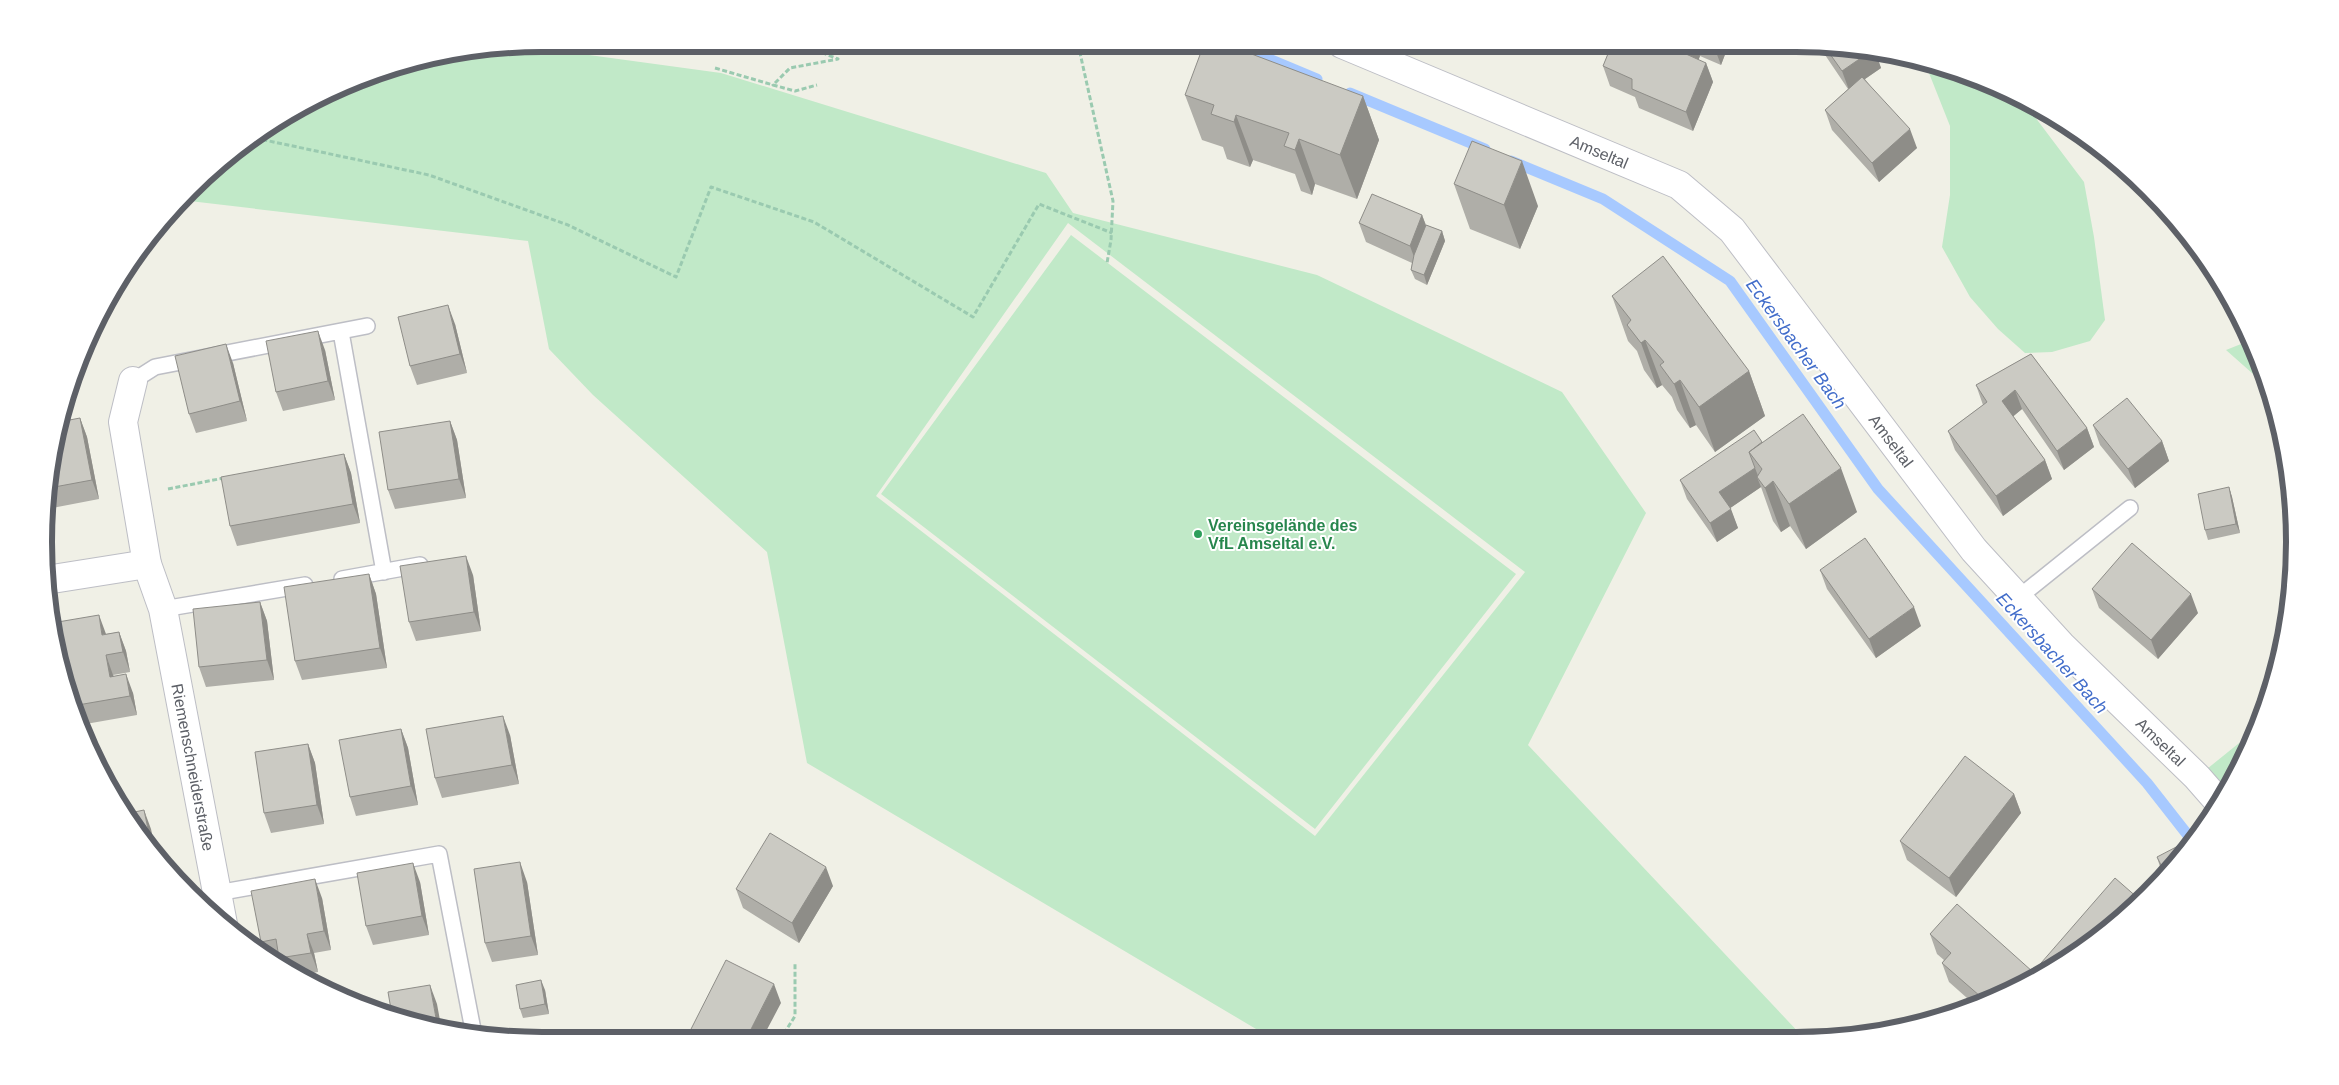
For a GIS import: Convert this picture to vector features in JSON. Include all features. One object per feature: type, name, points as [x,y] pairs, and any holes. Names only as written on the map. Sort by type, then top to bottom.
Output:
[{"type":"street","name":"Amseltal","points":[[1361,52],[1680,185],[1732,230],[1974,550],[2061,644],[2197,776],[2215,797]]},
{"type":"street","name":"Riemenschneiderstraße","points":[[133,381],[123,422],[147,564],[163,609],[221,912]]},
{"type":"street","points":[[54,579],[147,564]]},
{"type":"lane","name":"Riemenschneiderstraße","points":[[133,381],[155,367],[367,326]]},
{"type":"lane","points":[[341,332],[384,572]]},
{"type":"lane","points":[[2018,598],[2130,508]]},
{"type":"lane","points":[[163,609],[439,562]]},
{"type":"lane","points":[[217,893],[439,854],[473,1027]]},
{"type":"path","points":[[773,85],[790,68],[838,59],[821,52]]},
{"type":"path","points":[[1080,52],[1114,201],[1112,233],[1107,263]]},
{"type":"path","points":[[716,68],[795,91],[817,85]]},
{"type":"path","points":[[263,140],[429,175],[568,225],[676,277],[711,187],[814,222],[973,317],[1039,204],[1112,233]]},
{"type":"path","points":[[136,495],[230,477]]},
{"type":"path","points":[[785,1032],[796,1016],[795,964]]},
{"type":"green space","points":[[567,52],[721,73],[1046,173],[1073,213],[1317,275],[1562,392],[1646,513],[1528,745],[1798,1032],[1261,1032],[807,763],[767,552],[593,395],[549,349],[528,241],[191,201],[219,174],[244,154],[297,118],[355,90],[416,69],[479,57]],"holes":[[[1068,223],[1525,572],[1315,836],[876,496]]]},
{"type":"green space","points":[[1928,71],[1984,90],[2033,113],[2084,182],[2094,237],[2105,320],[2090,341],[2052,352],[2025,353],[1998,329],[1970,297],[1942,247],[1950,195],[1950,126]]},
{"type":"green space","name":"Vereinsgelände des VfL Amseltal e.V.","points":[[1071,235],[1516,574],[1315,829],[881,494]]},
{"type":"green space","points":[[2244,343],[2257,378],[2226,350]]},
{"type":"green space","points":[[2245,738],[2221,788],[2209,808],[2197,777]]},
{"type":"building","points":[[1201,52],[1246,52],[1363,96],[1340,155],[1299,139],[1295,150],[1284,146],[1289,133],[1236,115],[1234,122],[1211,114],[1214,105],[1185,95]]},
{"type":"building","points":[[1609,52],[1687,52],[1686,54],[1706,63],[1686,112],[1632,89],[1632,79],[1603,66]]},
{"type":"building","points":[[1830,54],[1862,57],[1842,71]]},
{"type":"building","points":[[1862,77],[1910,129],[1872,163],[1825,110]]},
{"type":"building","points":[[1472,141],[1522,161],[1504,205],[1454,184]]},
{"type":"building","points":[[1372,194],[1422,215],[1410,246],[1359,223]]},
{"type":"building","points":[[1426,225],[1442,231],[1424,275],[1411,270],[1414,255]]},
{"type":"building","points":[[1663,256],[1749,371],[1699,407],[1680,380],[1674,384],[1660,365],[1664,362],[1645,340],[1641,343],[1627,325],[1631,320],[1612,296]]},
{"type":"building","points":[[448,305],[460,354],[410,366],[398,317]]},
{"type":"building","points":[[318,331],[328,381],[276,392],[266,341]]},
{"type":"building","points":[[226,344],[240,401],[189,414],[175,356]]},
{"type":"building","points":[[2031,354],[2087,428],[2057,451],[2015,390],[2002,401],[2045,460],[1996,496],[1948,431],[1987,402],[1976,385]]},
{"type":"building","points":[[2127,398],[2162,441],[2128,469],[2093,425]]},
{"type":"building","points":[[1803,414],[1841,468],[1789,504],[1773,481],[1765,488],[1757,477],[1762,469],[1749,452]]},
{"type":"building","points":[[80,418],[92,480],[56,487],[62,447],[68,420]]},
{"type":"building","points":[[450,421],[459,479],[388,490],[379,432]]},
{"type":"building","points":[[1754,430],[1762,442],[1749,452],[1755,468],[1719,492],[1731,509],[1710,523],[1680,480]]},
{"type":"building","points":[[344,454],[353,504],[230,526],[221,477]]},
{"type":"building","points":[[2229,487],[2236,524],[2205,530],[2198,494]]},
{"type":"building","points":[[1865,538],[1914,607],[1869,639],[1820,570]]},
{"type":"building","points":[[2132,543],[2191,594],[2151,640],[2092,589]]},
{"type":"building","points":[[466,556],[474,612],[409,622],[400,566]]},
{"type":"building","points":[[369,574],[380,648],[295,661],[284,587]]},
{"type":"building","points":[[260,602],[267,660],[199,667],[193,609]]},
{"type":"building","points":[[99,615],[102,635],[119,632],[123,652],[106,655],[110,677],[126,674],[130,696],[81,705],[69,669],[59,622]]},
{"type":"building","points":[[503,716],[512,765],[435,778],[426,729]]},
{"type":"building","points":[[401,729],[411,786],[350,797],[339,740]]},
{"type":"building","points":[[308,744],[317,805],[264,813],[255,752]]},
{"type":"building","points":[[1965,756],[2014,794],[1949,878],[1900,841]]},
{"type":"building","points":[[144,810],[149,834],[135,815],[133,812]]},
{"type":"building","points":[[770,833],[826,867],[792,923],[736,889]]},
{"type":"building","points":[[2180,845],[2163,868],[2157,857]]},
{"type":"building","points":[[520,862],[531,936],[485,943],[474,869]]},
{"type":"building","points":[[413,863],[422,916],[366,926],[357,873]]},
{"type":"building","points":[[2115,878],[2136,896],[2095,931],[2069,950],[2034,971]]},
{"type":"building","points":[[315,879],[324,931],[307,934],[311,953],[282,958],[279,955],[276,939],[261,942],[251,891]]},
{"type":"building","points":[[1957,904],[2033,972],[1980,996],[1942,963],[1951,953],[1930,934]]},
{"type":"building","points":[[726,960],[774,984],[750,1032],[690,1032]]},
{"type":"building","points":[[541,980],[545,1004],[520,1009],[516,985]]},
{"type":"building","points":[[430,985],[436,1021],[391,1008],[388,992]]},
{"type":"waterway","name":"Eckersbacher Bach","points":[[1252,52],[1317,79]]},
{"type":"waterway","name":"Eckersbacher Bach","points":[[1350,93],[1485,149]]},
{"type":"waterway","name":"Eckersbacher Bach","points":[[1511,161],[1603,199],[1730,281],[1878,489],[2147,783],[2189,836]]},
{"type":"place","name":"Vereinsgelände des VfL Amseltal e.V.","points":[[1198,534]]}]
